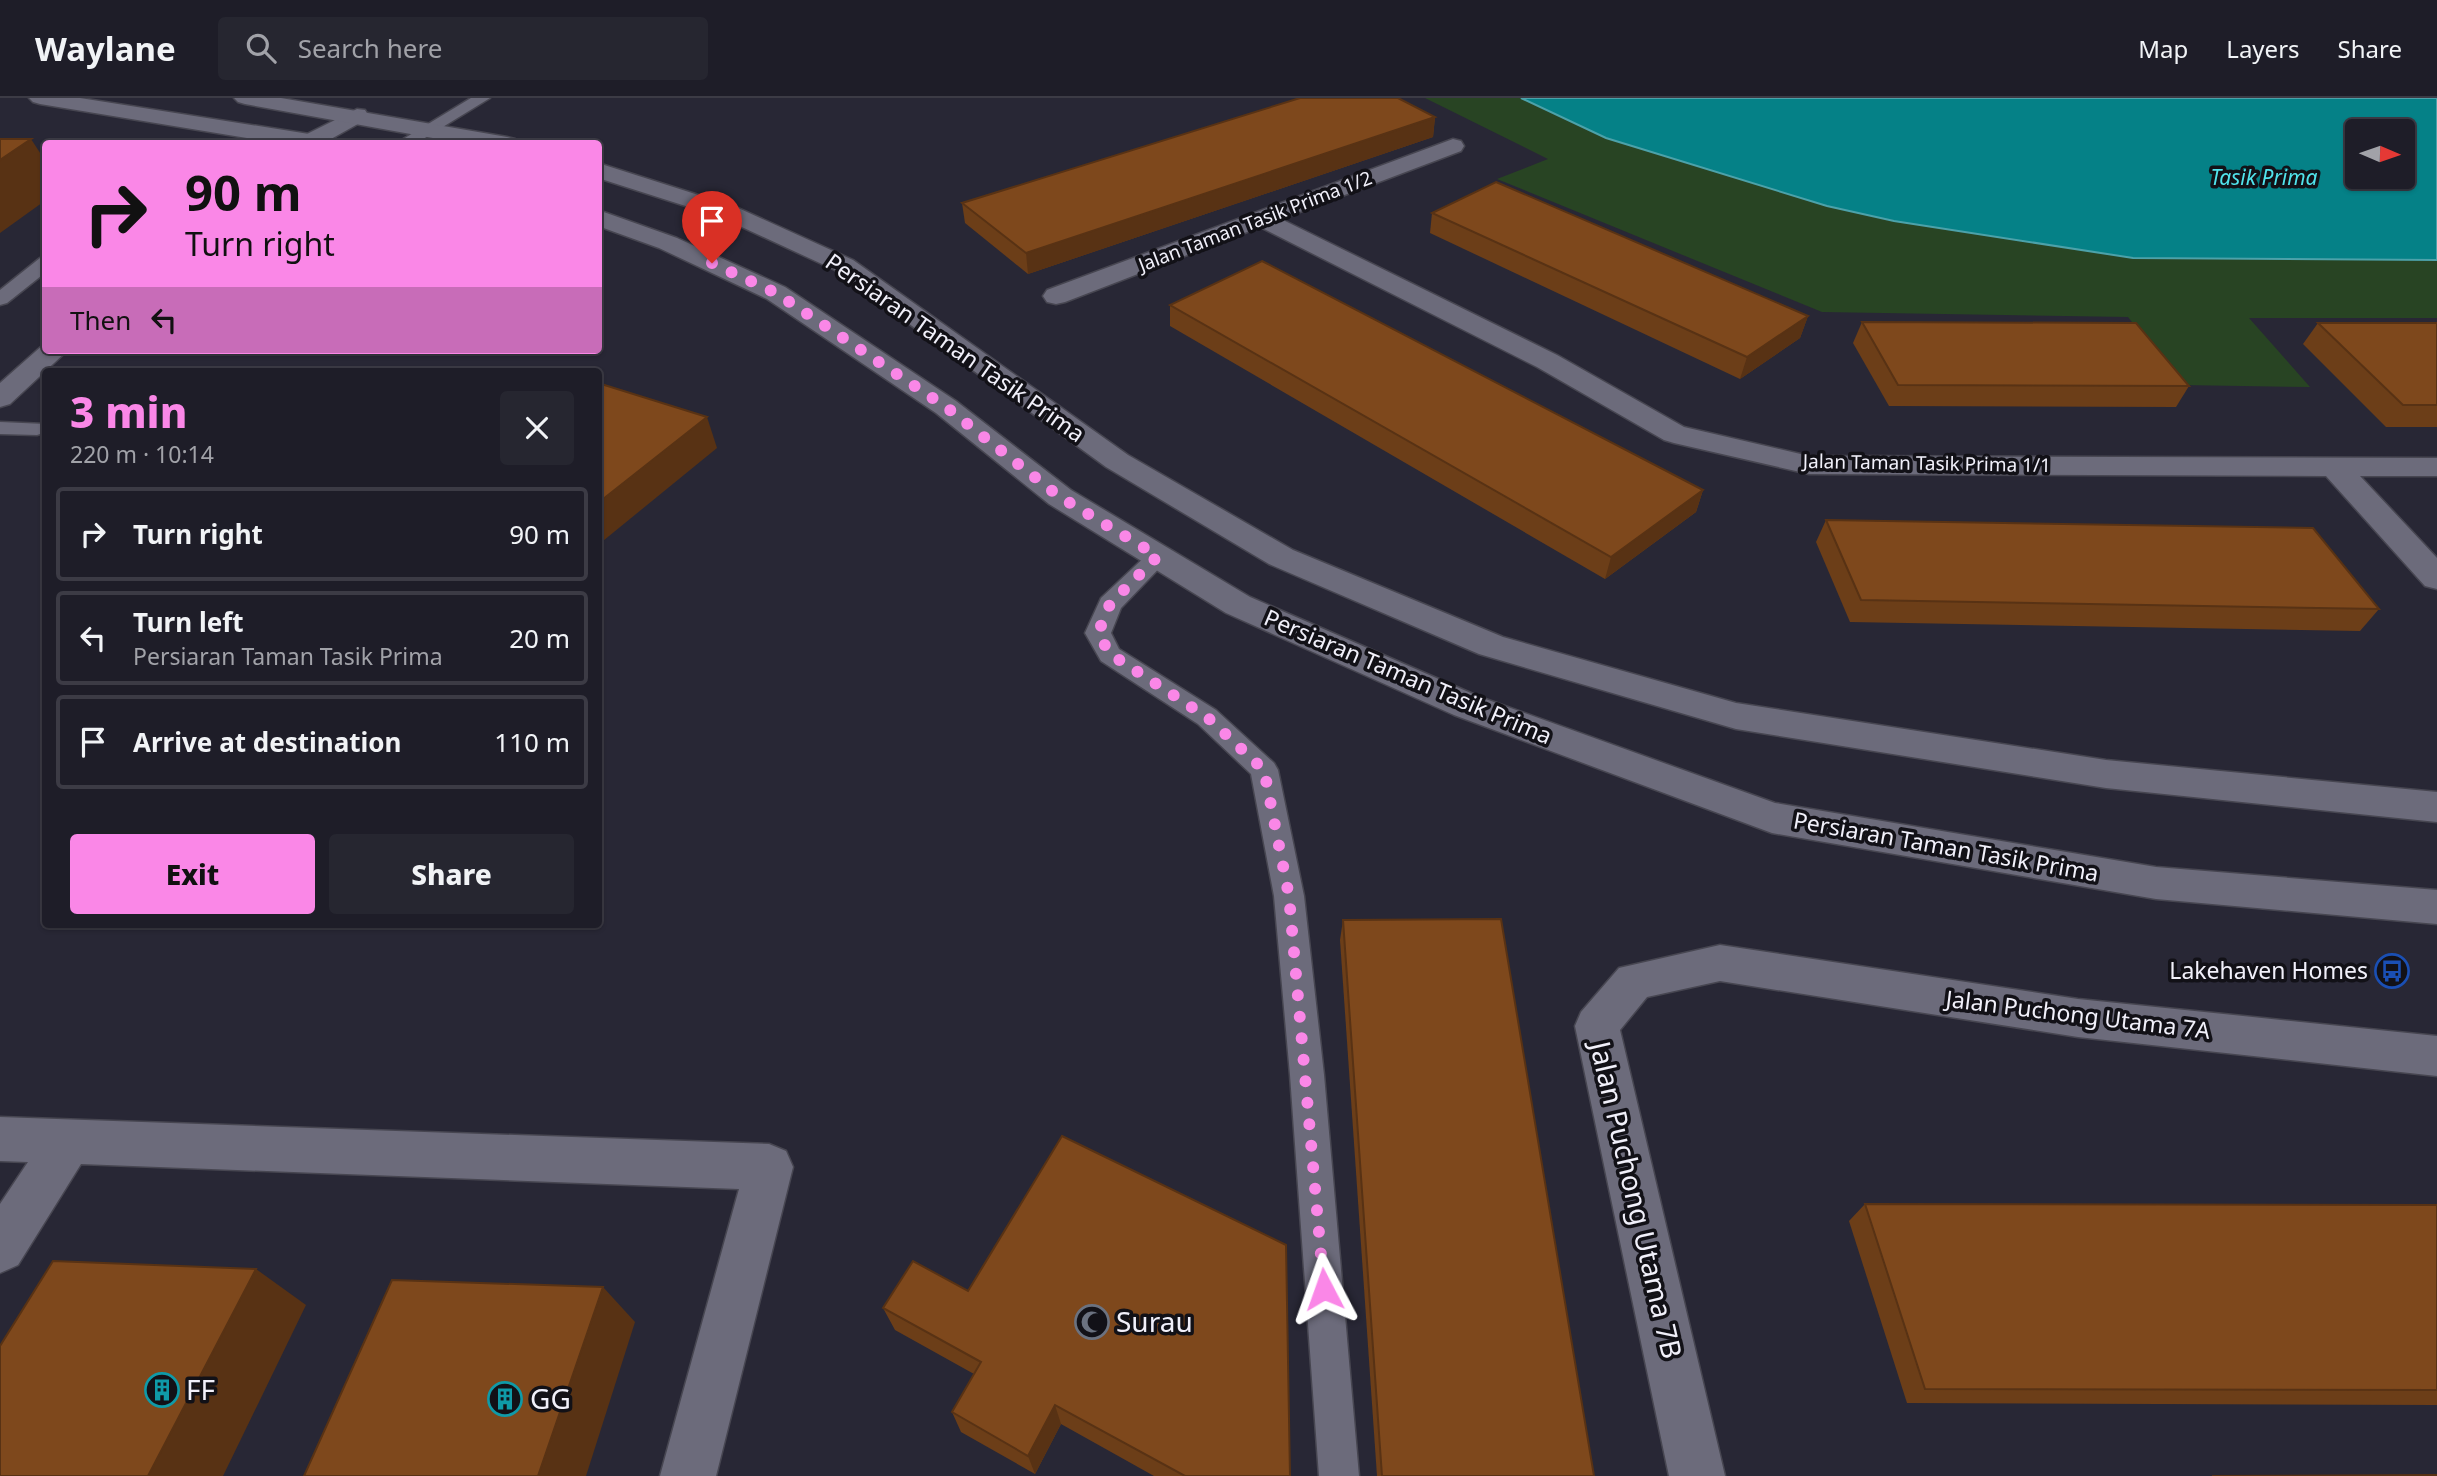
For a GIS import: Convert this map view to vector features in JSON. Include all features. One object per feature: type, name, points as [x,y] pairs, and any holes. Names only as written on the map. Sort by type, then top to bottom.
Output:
[{"type":"main road","points":[[40,98],[302,140]]},
{"type":"main road","points":[[245,98],[486,140]]},
{"type":"main road","points":[[318,140],[357,116]]},
{"type":"main road","name":"Jalan Taman Tasik Prima 1/2","points":[[1056,296],[1453,146]]},
{"type":"main road","name":"Persiaran Taman Tasik Prima","points":[[602,171],[728,212],[844,265],[1117,461],[1281,557],[1491,646],[1736,716],[2106,774],[2437,807]]},
{"type":"main road","name":"Persiaran Taman Tasik Prima","points":[[602,218],[668,243],[776,293],[946,407],[1060,497],[1238,605],[1467,706],[1772,818],[2156,883],[2437,907]]},
{"type":"main road","name":"Jalan Taman Tasik Prima 1/1","points":[[1262,219],[1547,360],[1674,434],[1809,464],[2437,467]]},
{"type":"main road","points":[[0,398],[50,354]]},
{"type":"main road","points":[[2334,466],[2437,578]]},
{"type":"main road","name":"Jalan Puchong Utama 7A","points":[[1720,963],[2078,1018],[2437,1056]]},
{"type":"main road","name":"Jalan Puchong Utama 7B","points":[[1697,1476],[1597,1026],[1634,981],[1720,963]]},
{"type":"main road","points":[[0,1139],[769,1167],[688,1476]]},
{"type":"main road","points":[[0,1248],[69,1141]]},
{"type":"lane","points":[[410,140],[482,98]]},
{"type":"lane","points":[[0,299],[42,265]]},
{"type":"lane","points":[[0,428],[37,429]]},
{"type":"lane","points":[[1158,556],[1110,604],[1098,633],[1110,654],[1207,717],[1264,770],[1289,896],[1307,1075],[1339,1476]]},
{"type":"green space","points":[[1425,98],[1521,98],[1606,138],[1827,206],[1894,221],[2133,258],[2437,260],[2437,318],[2249,318],[2310,387],[2181,385],[2128,317],[1822,312],[1497,179],[1548,159]]},
{"type":"water","name":"Tasik Prima","points":[[1521,98],[2437,98],[2437,260],[2133,258],[1894,221],[1827,206],[1606,138]]},
{"type":"building","points":[[1300,98],[1398,98],[1435,117],[1026,253],[962,203]]},
{"type":"building","points":[[0,139],[31,139],[0,160]]},
{"type":"building","points":[[1496,182],[1808,316],[1747,357],[1432,213]]},
{"type":"building","points":[[1262,261],[1703,490],[1611,557],[1170,305]]},
{"type":"building","points":[[1862,322],[2136,323],[2189,386],[1898,385]]},
{"type":"building","points":[[2318,323],[2437,323],[2437,405],[2403,405]]},
{"type":"building","points":[[602,384],[707,417],[602,500]]},
{"type":"building","points":[[1826,520],[2313,528],[2379,609],[1861,600]]},
{"type":"building","points":[[1501,919],[1594,1476],[1382,1476],[1343,920]]},
{"type":"building","name":"Surau","points":[[1062,1136],[1286,1245],[1290,1476],[1185,1476],[1055,1405],[1028,1456],[952,1412],[981,1362],[883,1308],[913,1261],[968,1291]]},
{"type":"building","points":[[1865,1204],[2437,1205],[2437,1390],[1925,1389]]},
{"type":"building","points":[[53,1261],[256,1269],[148,1476],[0,1476],[0,1346]]},
{"type":"building","name":"GG","points":[[392,1280],[603,1287],[538,1476],[304,1476]]},
{"type":"building","points":[[2437,1475],[2437,1476],[2212,1476]]},
{"type":"place","name":"Lakehaven Homes","points":[[2392,971]]},
{"type":"place","name":"Surau","points":[[1092,1322]]},
{"type":"place","name":"FF","points":[[162,1390]]},
{"type":"place","name":"GG","points":[[505,1399]]},
{"type":"route","points":[[712,263],[776,293],[946,407],[1060,497],[1158,556],[1110,604],[1098,633],[1110,654],[1207,717],[1264,770],[1289,896],[1324,1289]]}]
